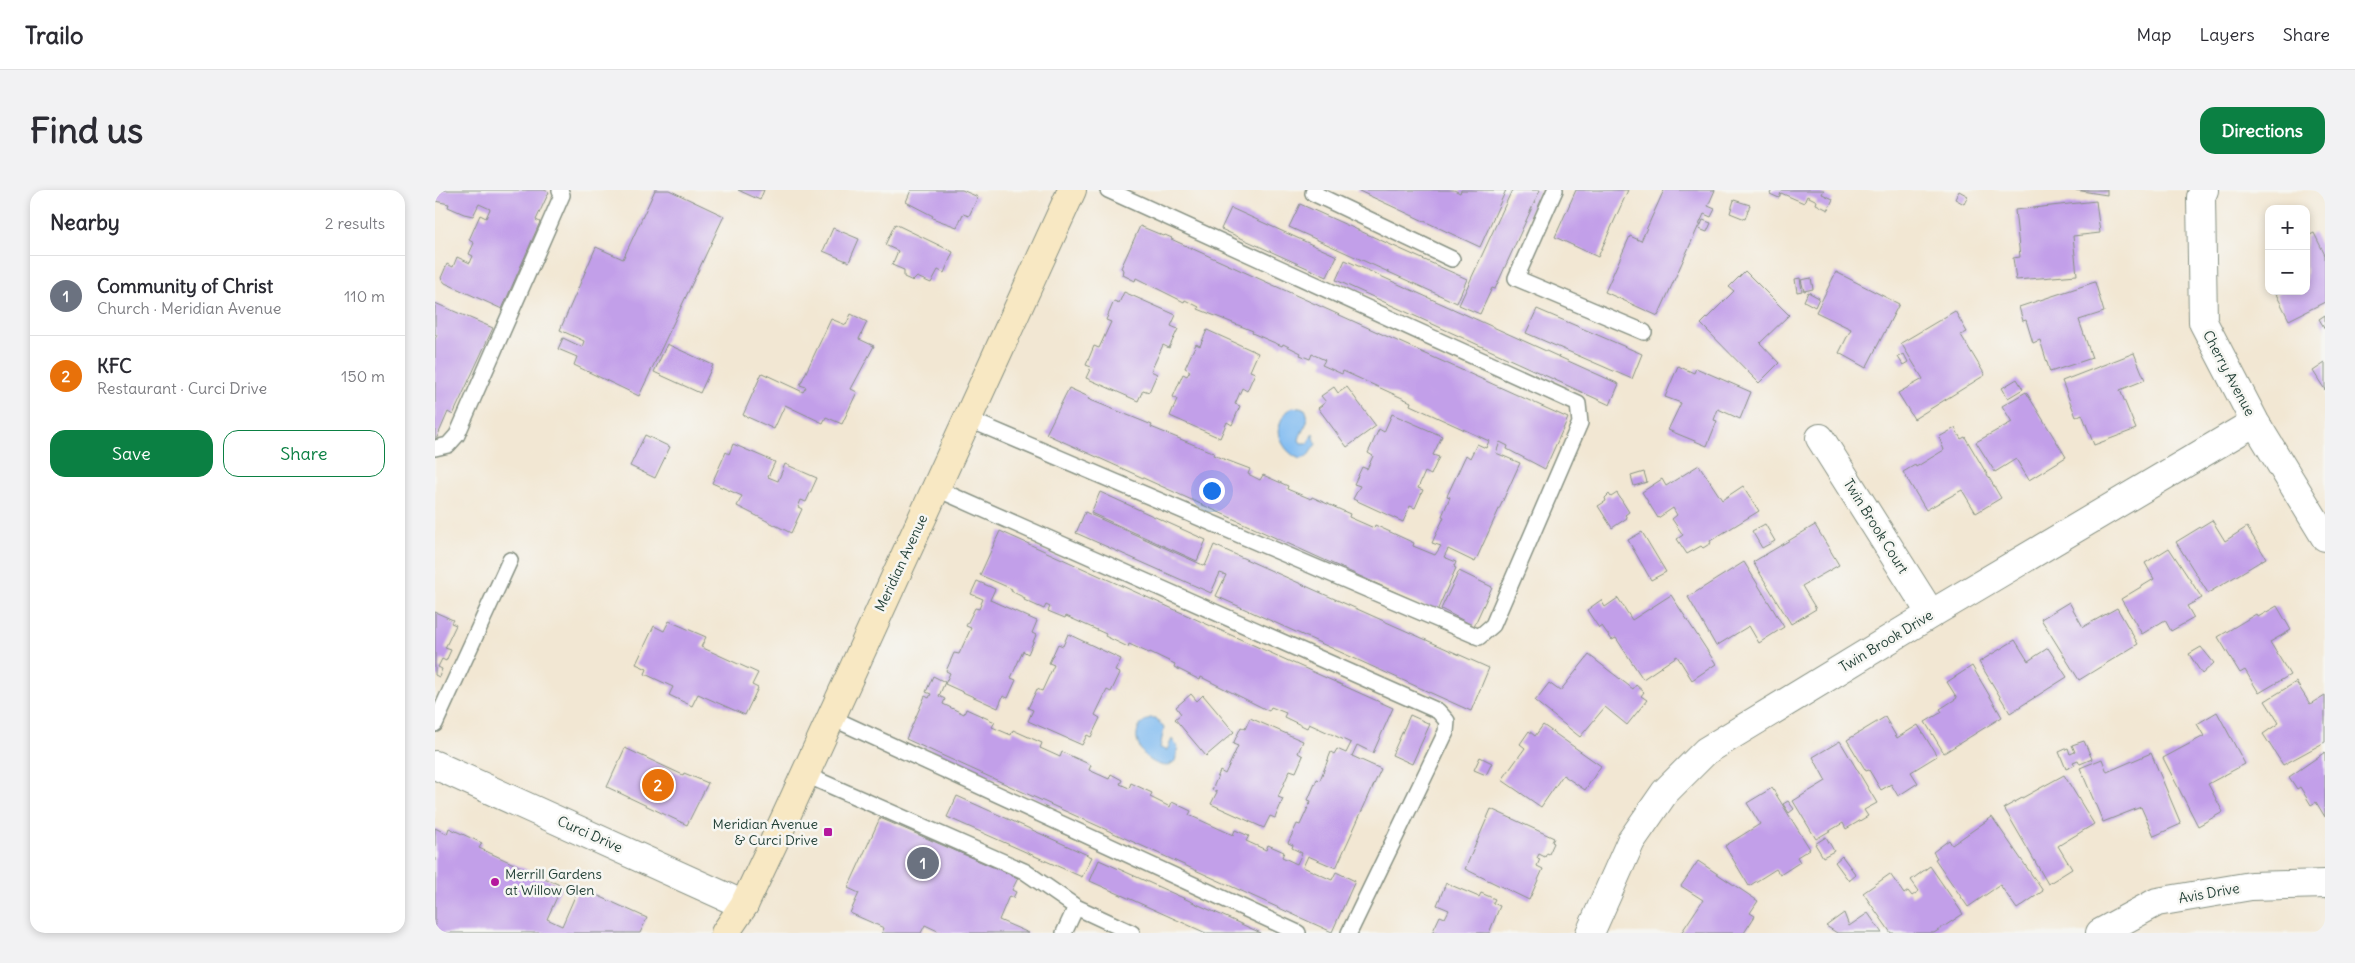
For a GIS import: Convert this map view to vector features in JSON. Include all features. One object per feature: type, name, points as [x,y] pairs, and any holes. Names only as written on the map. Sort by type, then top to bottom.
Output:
[{"type":"main road","name":"Meridian Avenue","points":[[725,933],[744,905],[1072,190]]},
{"type":"street","name":"Cherry Avenue","points":[[2204,190],[2201,197],[2203,322],[2255,422],[2325,537]]},
{"type":"street","name":"Twin Brook Drive","points":[[1590,933],[1631,841],[1665,792],[1706,751],[1931,614],[2255,422]]},
{"type":"street","name":"Twin Brook Court","points":[[1820,438],[1931,614]]},
{"type":"street","name":"Curci Drive","points":[[435,765],[744,905]]},
{"type":"street","name":"Avis Drive","points":[[2100,933],[2157,902],[2251,886],[2325,884]]},
{"type":"lane","points":[[435,448],[448,445],[457,435],[562,195],[560,190]]},
{"type":"lane","points":[[968,418],[1479,637],[1493,625],[1580,423],[1578,404],[1108,190]]},
{"type":"lane","points":[[1315,190],[1313,193],[1452,259]]},
{"type":"lane","points":[[1555,190],[1515,278],[1644,332]]},
{"type":"lane","points":[[935,488],[1438,711],[1447,721],[1446,732],[1349,933]]},
{"type":"lane","points":[[435,724],[510,560]]},
{"type":"lane","points":[[830,717],[1298,933]]},
{"type":"lane","points":[[805,774],[1024,871],[1076,907],[1132,933]]},
{"type":"lane","points":[[1064,933],[1076,907]]},
{"type":"water","points":[[1293,407],[1305,409],[1307,414],[1307,422],[1299,440],[1301,443],[1308,443],[1313,433],[1316,444],[1307,457],[1300,459],[1286,449],[1280,435],[1279,427],[1281,420]]},
{"type":"water","points":[[1150,718],[1156,718],[1164,728],[1160,748],[1167,750],[1172,739],[1178,748],[1175,761],[1168,766],[1150,760],[1139,746],[1138,731],[1142,724]]},
{"type":"building","points":[[435,190],[544,190],[549,192],[536,220],[540,222],[502,309],[445,283],[441,278],[447,264],[453,267],[457,257],[470,263],[473,256],[469,254],[474,243],[469,240],[480,215],[486,218],[490,209],[479,204],[473,216],[464,214],[448,207],[449,204],[435,201]]},
{"type":"building","points":[[655,190],[669,190],[724,216],[639,396],[574,365],[577,357],[558,349],[563,338],[582,347],[584,341],[560,330],[596,247],[623,259]]},
{"type":"building","points":[[738,190],[764,190],[760,200]]},
{"type":"building","points":[[911,190],[962,190],[978,197],[969,216],[963,214],[957,227],[932,218],[933,216],[906,202]]},
{"type":"building","points":[[1357,190],[1454,190],[1460,193],[1461,190],[1506,190],[1480,247]]},
{"type":"building","points":[[1512,190],[1540,190],[1495,289],[1492,288],[1480,314],[1459,305]]},
{"type":"building","points":[[1576,190],[1628,190],[1598,257],[1555,237]]},
{"type":"building","points":[[1664,190],[1715,190],[1708,206],[1715,209],[1711,217],[1704,214],[1658,316],[1605,292],[1630,236],[1641,241]]},
{"type":"building","points":[[1772,190],[1824,190],[1822,194],[1833,199],[1828,210],[1816,204],[1817,201],[1807,196],[1804,203],[1781,193],[1779,198],[1770,194]]},
{"type":"building","points":[[2075,190],[2107,190],[2107,195]]},
{"type":"building","points":[[1959,191],[1968,196],[1964,204],[1955,199]]},
{"type":"building","points":[[1734,200],[1750,205],[1745,219],[1730,213]]},
{"type":"building","points":[[2096,201],[2100,233],[2073,236],[2077,275],[2016,280],[2013,258],[2020,257],[2015,210]]},
{"type":"building","points":[[1300,204],[1467,279],[1457,303],[1289,227]]},
{"type":"building","points":[[1231,208],[1337,256],[1327,277],[1221,229]]},
{"type":"building","points":[[1703,220],[1711,223],[1707,232],[1699,229]]},
{"type":"building","points":[[895,224],[953,252],[944,273],[938,270],[931,283],[917,277],[913,281],[904,277],[904,270],[892,265],[898,251],[885,245]]},
{"type":"building","points":[[1140,226],[1172,238],[1568,418],[1545,469],[1507,449],[1508,446],[1500,442],[1496,453],[1520,463],[1475,562],[1448,549],[1444,557],[1456,562],[1454,567],[1456,568],[1437,611],[1046,434],[1069,388],[1089,397],[1088,399],[1214,453],[1213,455],[1250,469],[1248,474],[1260,480],[1263,475],[1288,486],[1287,489],[1311,499],[1312,497],[1350,514],[1349,517],[1374,528],[1375,525],[1414,543],[1413,546],[1435,555],[1441,546],[1432,543],[1444,517],[1442,516],[1450,497],[1447,496],[1466,455],[1470,458],[1477,444],[1486,448],[1489,441],[1410,405],[1411,402],[1343,371],[1342,374],[1322,365],[1325,360],[1312,354],[1310,359],[1300,355],[1301,353],[1283,344],[1282,346],[1252,333],[1253,331],[1198,309],[1199,307],[1185,300],[1184,302],[1136,278],[1135,281],[1123,275],[1124,270],[1121,268]]},
{"type":"building","points":[[833,228],[859,239],[849,262],[823,251]]},
{"type":"building","points":[[2314,233],[2325,255],[2325,302],[2289,320],[2276,295],[2310,295],[2310,235]]},
{"type":"building","points":[[1345,260],[1619,384],[1610,405],[1336,280]]},
{"type":"building","points":[[1745,271],[1789,315],[1760,343],[1779,363],[1759,383],[1701,324],[1734,291],[1729,287]]},
{"type":"building","points":[[1836,272],[1899,304],[1866,368],[1839,353],[1851,329],[1816,312]]},
{"type":"building","points":[[1800,278],[1802,291],[1797,292],[1795,279]]},
{"type":"building","points":[[1811,278],[1813,289],[1804,291],[1801,280]]},
{"type":"building","points":[[2095,282],[2104,312],[2079,320],[2092,358],[2050,372],[2040,340],[2033,343],[2026,320],[2023,321],[2019,307]]},
{"type":"building","points":[[1124,292],[1176,315],[1171,326],[1178,329],[1169,348],[1163,345],[1151,371],[1157,374],[1149,392],[1143,390],[1138,401],[1086,378],[1091,367],[1086,365],[1094,346],[1099,348],[1111,322],[1106,320],[1114,301],[1119,303]]},
{"type":"building","points":[[1808,292],[1819,298],[1815,307],[1804,301]]},
{"type":"building","points":[[435,303],[493,328],[453,415],[448,412],[435,442],[435,339],[437,335],[435,335]]},
{"type":"building","points":[[1537,309],[1642,354],[1632,379],[1526,333]]},
{"type":"building","points":[[1955,311],[1967,332],[1961,335],[1985,375],[1914,419],[1898,393],[1923,379],[1901,343]]},
{"type":"building","points":[[851,314],[867,322],[859,339],[874,346],[851,389],[857,392],[842,424],[826,417],[823,423],[785,405],[774,429],[743,415],[762,373],[803,392],[806,387],[800,385],[831,319],[846,325]]},
{"type":"building","points":[[2325,315],[2325,329],[2319,319]]},
{"type":"building","points":[[1207,330],[1258,353],[1250,371],[1255,373],[1247,391],[1242,388],[1235,404],[1240,406],[1232,425],[1227,422],[1220,438],[1170,416],[1177,399],[1173,397],[1183,374],[1187,376],[1190,371],[1185,368],[1196,344],[1200,346]]},
{"type":"building","points":[[667,344],[713,365],[700,393],[654,372]]},
{"type":"building","points":[[2134,353],[2145,380],[2120,390],[2136,429],[2094,445],[2082,414],[2076,417],[2062,381]]},
{"type":"building","points":[[1904,354],[1908,362],[1903,365],[1898,357]]},
{"type":"building","points":[[2325,363],[2325,390],[2313,371]]},
{"type":"building","points":[[1678,366],[1694,373],[1696,368],[1751,392],[1740,419],[1718,409],[1714,420],[1717,421],[1707,446],[1668,430],[1681,403],[1665,397]]},
{"type":"building","points":[[2017,379],[2023,389],[2008,398],[2002,388]]},
{"type":"building","points":[[1334,387],[1338,393],[1347,387],[1376,426],[1347,447],[1318,408],[1326,402],[1321,396]]},
{"type":"building","points":[[2026,392],[2066,457],[2029,480],[2016,459],[1995,472],[1976,442],[2012,422],[2002,406]]},
{"type":"building","points":[[1392,414],[1442,436],[1433,455],[1439,457],[1431,475],[1425,472],[1418,488],[1423,490],[1415,508],[1410,506],[1403,522],[1353,499],[1360,486],[1354,484],[1362,467],[1367,469],[1373,456],[1368,453],[1379,429],[1384,432]]},
{"type":"building","points":[[1955,428],[1961,439],[1965,437],[2001,498],[1976,513],[1962,490],[1926,510],[1903,472],[1915,465],[1916,467],[1944,450],[1939,437]]},
{"type":"building","points":[[645,435],[670,447],[655,478],[630,466]]},
{"type":"building","points":[[733,444],[775,462],[768,477],[778,481],[785,464],[817,478],[806,502],[801,500],[798,507],[802,509],[791,533],[737,506],[742,496],[712,483],[726,452],[729,454]]},
{"type":"building","points":[[1699,465],[1722,500],[1743,486],[1759,511],[1710,541],[1711,543],[1703,548],[1701,546],[1687,554],[1677,539],[1683,535],[1672,519],[1677,515],[1673,508],[1658,518],[1642,492],[1662,479],[1666,486]]},
{"type":"building","points":[[1644,472],[1647,482],[1634,486],[1631,476]]},
{"type":"building","points":[[1100,492],[1206,540],[1197,561],[1091,513]]},
{"type":"building","points":[[1617,493],[1629,512],[1625,515],[1627,518],[1612,528],[1598,506],[1606,501],[1605,498],[1609,494],[1611,497]]},
{"type":"building","points":[[1085,512],[1205,566],[1214,545],[1489,668],[1471,711],[1216,596],[1226,575],[1220,573],[1211,593],[1076,533]]},
{"type":"building","points":[[2212,520],[2225,541],[2247,527],[2266,558],[2208,593],[2176,542]]},
{"type":"building","points":[[1765,524],[1775,541],[1762,548],[1752,531]]},
{"type":"building","points":[[1815,525],[1839,565],[1802,586],[1816,609],[1791,624],[1753,562]]},
{"type":"building","points":[[1000,531],[1393,708],[1373,753],[1357,745],[1352,756],[1381,769],[1336,868],[1308,856],[1303,867],[1332,880],[1336,872],[1355,881],[1332,932],[906,739],[925,696],[929,698],[931,694],[926,692],[933,676],[945,682],[939,696],[945,699],[943,704],[964,714],[966,709],[995,722],[992,727],[1011,735],[1013,730],[1042,743],[1040,748],[1060,757],[1062,752],[1091,765],[1089,770],[1109,779],[1111,774],[1122,780],[1120,784],[1129,788],[1131,783],[1152,793],[1150,797],[1170,807],[1172,802],[1191,811],[1189,815],[1233,835],[1235,830],[1249,836],[1246,841],[1266,850],[1268,845],[1284,852],[1282,857],[1297,864],[1302,853],[1292,848],[1293,845],[1288,843],[1297,824],[1300,825],[1311,801],[1308,800],[1317,779],[1320,780],[1331,752],[1334,754],[1337,749],[1346,753],[1351,743],[1309,724],[1307,728],[1284,717],[1286,713],[1271,707],[1269,711],[1201,677],[1200,680],[1174,667],[1175,664],[1150,652],[1129,644],[1128,647],[1105,636],[1106,634],[1066,616],[1065,618],[1048,611],[1050,607],[1046,605],[1044,609],[1024,600],[1025,598],[1011,591],[1012,589],[980,575]]},
{"type":"building","points":[[1642,532],[1666,572],[1651,580],[1628,540]]},
{"type":"building","points":[[2169,548],[2202,598],[2187,606],[2194,618],[2171,631],[2165,620],[2142,634],[2121,599],[2154,579],[2145,563]]},
{"type":"building","points":[[1744,562],[1784,627],[1759,643],[1749,626],[1716,646],[1688,597]]},
{"type":"building","points":[[1459,571],[1492,587],[1474,626],[1441,609]]},
{"type":"building","points":[[977,581],[995,589],[990,600],[1037,621],[1032,633],[1036,635],[1028,654],[1023,651],[1011,678],[1016,680],[1008,698],[1003,696],[998,708],[945,684],[950,673],[946,671],[954,653],[959,654],[971,628],[966,626],[975,608],[979,609],[983,599],[971,594]]},
{"type":"building","points":[[1671,595],[1716,664],[1692,680],[1677,656],[1643,679],[1616,638],[1612,640],[1602,626],[1599,628],[1587,610],[1601,600],[1605,607],[1618,598],[1632,620]]},
{"type":"building","points":[[2069,602],[2083,627],[2117,608],[2138,644],[2079,680],[2041,619]]},
{"type":"building","points":[[2277,606],[2291,630],[2270,642],[2290,675],[2259,693],[2245,670],[2240,673],[2218,637],[2256,614],[2258,617]]},
{"type":"building","points":[[435,612],[453,620],[451,623],[456,625],[445,648],[451,650],[446,661],[442,659],[438,667],[442,669],[439,677],[435,675]]},
{"type":"building","points":[[669,621],[706,637],[701,647],[758,673],[752,685],[758,688],[745,715],[698,694],[692,706],[669,695],[673,687],[645,674],[647,669],[636,664],[654,626],[664,631]]},
{"type":"building","points":[[1068,634],[1121,659],[1115,671],[1120,673],[1111,692],[1107,690],[1095,715],[1100,718],[1091,737],[1087,735],[1082,745],[1028,721],[1033,710],[1028,708],[1037,689],[1042,691],[1054,665],[1049,663],[1058,644],[1063,646]]},
{"type":"building","points":[[2015,640],[2028,661],[2048,648],[2067,677],[2010,713],[1979,662]]},
{"type":"building","points":[[2201,647],[2214,663],[2202,674],[2189,654]]},
{"type":"building","points":[[1589,655],[1633,689],[1636,685],[1644,692],[1641,696],[1647,700],[1627,725],[1605,707],[1580,737],[1535,701],[1549,683],[1560,691]]},
{"type":"building","points":[[1972,666],[2002,717],[1944,753],[1925,722],[1942,712],[1940,709],[1957,698],[1947,682]]},
{"type":"building","points":[[2296,682],[2310,704],[2325,695],[2325,742],[2283,765],[2263,734],[2279,723],[2265,701]]},
{"type":"building","points":[[1191,694],[1197,701],[1203,695],[1234,732],[1206,756],[1175,719],[1181,714],[1176,707]]},
{"type":"building","points":[[2217,712],[2245,764],[2208,784],[2223,812],[2198,826],[2163,758],[2204,736],[2197,724]]},
{"type":"building","points":[[1410,715],[1430,724],[1412,764],[1392,755]]},
{"type":"building","points":[[1885,717],[1897,738],[1918,725],[1937,756],[1911,772],[1918,783],[1898,796],[1891,784],[1881,790],[1869,770],[1866,771],[1847,740]]},
{"type":"building","points":[[1250,718],[1303,741],[1298,753],[1303,756],[1296,772],[1290,770],[1278,797],[1283,799],[1275,818],[1270,816],[1264,828],[1211,804],[1217,792],[1212,790],[1220,771],[1225,774],[1238,746],[1233,744],[1241,727],[1245,729]]},
{"type":"building","points":[[1543,725],[1601,766],[1585,790],[1563,775],[1541,807],[1502,780],[1525,748],[1520,744],[1529,731],[1535,736]]},
{"type":"building","points":[[1840,741],[1877,803],[1864,810],[1868,816],[1846,829],[1843,823],[1816,839],[1793,801],[1826,781],[1813,757]]},
{"type":"building","points":[[2084,741],[2092,759],[2080,764],[2078,760],[2073,762],[2075,765],[2066,769],[2059,752],[2068,748],[2070,754],[2075,752],[2072,745]]},
{"type":"building","points":[[625,748],[683,775],[684,773],[708,783],[687,825],[607,787]]},
{"type":"building","points":[[2325,752],[2325,817],[2316,802],[2311,805],[2300,787],[2297,789],[2289,777]]},
{"type":"building","points":[[2151,753],[2181,824],[2154,836],[2141,807],[2103,822],[2080,768],[2102,759],[2107,772]]},
{"type":"building","points":[[1480,757],[1492,763],[1486,775],[1474,770]]},
{"type":"building","points":[[2064,775],[2094,824],[2058,846],[2072,869],[2048,884],[2004,808]]},
{"type":"building","points":[[1772,788],[1810,849],[1797,857],[1800,862],[1780,875],[1776,869],[1749,886],[1725,846],[1760,824],[1747,803]]},
{"type":"building","points":[[957,796],[1092,857],[1082,877],[947,817]]},
{"type":"building","points":[[1788,801],[1794,809],[1789,813],[1783,804]]},
{"type":"building","points":[[1491,809],[1554,838],[1549,854],[1547,853],[1545,857],[1539,854],[1537,858],[1540,859],[1537,866],[1543,869],[1529,900],[1465,869]]},
{"type":"building","points":[[1992,817],[2043,891],[2017,909],[2000,885],[1968,907],[1935,859],[1937,858],[1933,852],[1949,840],[1952,845]]},
{"type":"building","points":[[880,818],[1018,878],[1012,890],[1016,892],[1013,898],[1009,896],[999,920],[1029,933],[942,933],[925,925],[921,933],[882,933],[884,928],[850,913],[859,893],[848,888]]},
{"type":"building","name":"Merrill Gardens at Willow Glen","points":[[435,828],[447,834],[449,828],[482,843],[479,848],[562,886],[547,919],[562,926],[579,887],[647,918],[640,933],[435,933]]},
{"type":"building","points":[[1826,837],[1834,851],[1823,857],[1815,844]]},
{"type":"building","points":[[1842,856],[1856,875],[1849,881],[1835,862]]},
{"type":"building","points":[[1099,860],[1261,933],[1206,933],[1090,881]]},
{"type":"building","points":[[1698,861],[1758,901],[1750,913],[1755,916],[1744,933],[1681,933],[1703,900],[1681,886]]},
{"type":"building","points":[[1930,866],[1963,914],[1934,933],[1891,933],[1863,893],[1890,874],[1904,894],[1908,891],[1912,896],[1919,891],[1911,880]]},
{"type":"building","points":[[1446,883],[1479,897],[1481,893],[1495,899],[1493,903],[1500,906],[1489,933],[1432,933],[1440,916],[1445,918],[1449,910],[1437,905]]},
{"type":"building","points":[[1844,913],[1849,926],[1868,913],[1882,933],[1837,933],[1826,926]]},
{"type":"place","name":"KFC","points":[[658,785]]},
{"type":"place","name":"Meridian Avenue & Curci Drive","points":[[828,832]]},
{"type":"place","name":"Community of Christ","points":[[923,863]]},
{"type":"place","name":"Merrill Gardens at Willow Glen","points":[[495,882]]}]
